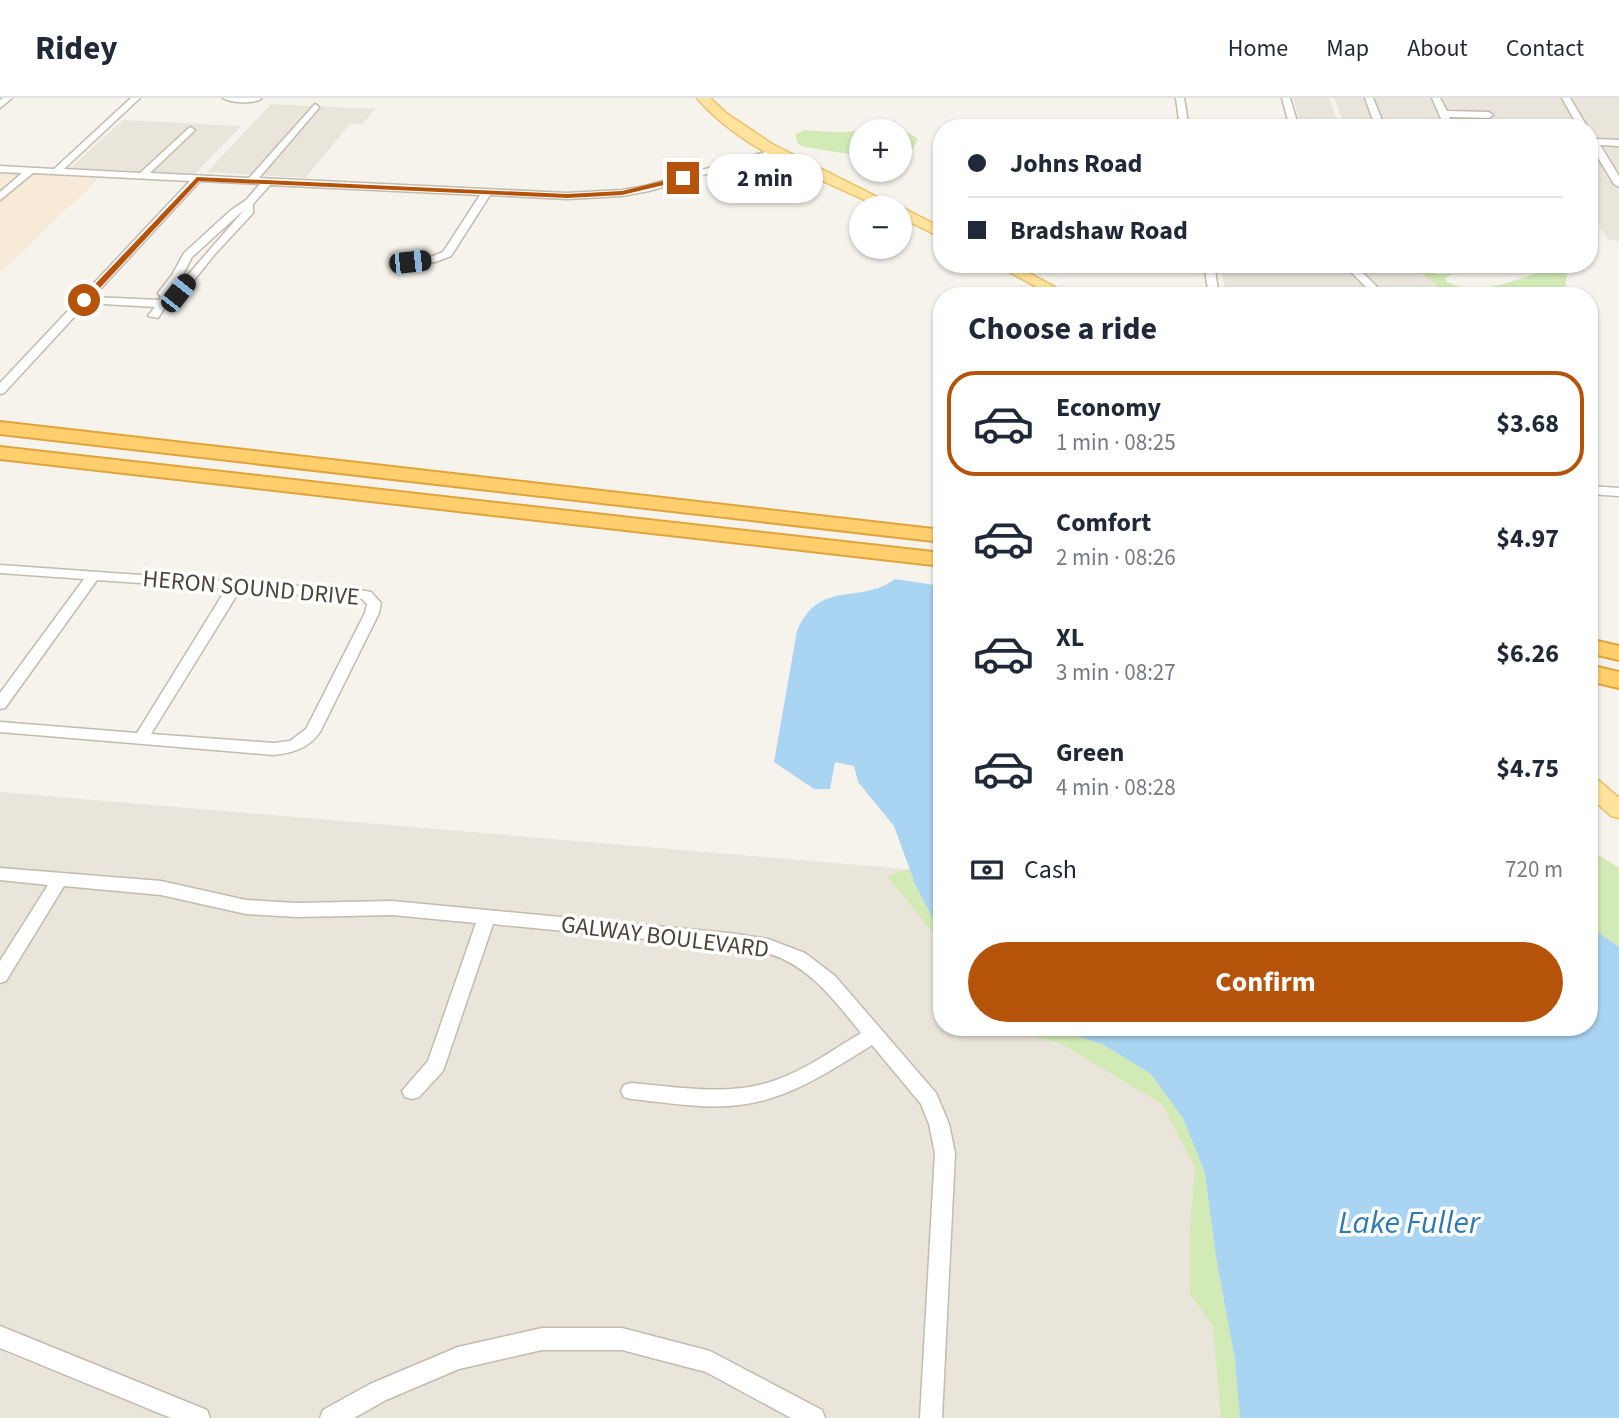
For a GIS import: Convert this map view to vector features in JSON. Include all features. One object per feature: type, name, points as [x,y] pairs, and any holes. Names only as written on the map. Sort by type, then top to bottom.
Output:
[{"type":"highway","points":[[0,428],[933,535]]},
{"type":"highway","points":[[0,453],[933,560]]},
{"type":"highway","points":[[1598,648],[1619,653]]},
{"type":"highway","points":[[1598,675],[1619,680]]},
{"type":"main road","points":[[703,98],[729,122],[779,152],[868,196]]},
{"type":"main road","points":[[912,218],[933,229]]},
{"type":"main road","points":[[1019,273],[1047,287]]},
{"type":"main road","points":[[1598,792],[1619,810]]},
{"type":"street","points":[[0,105],[8,98]]},
{"type":"street","points":[[56,172],[136,98]]},
{"type":"street","points":[[227,98],[257,99]]},
{"type":"street","points":[[1180,98],[1184,119]]},
{"type":"street","points":[[1286,98],[1292,119]]},
{"type":"street","points":[[1369,98],[1377,119]]},
{"type":"street","points":[[1436,98],[1446,119]]},
{"type":"street","points":[[1566,98],[1579,119]]},
{"type":"street","points":[[251,182],[315,107]]},
{"type":"street","points":[[1444,114],[1489,116]]},
{"type":"street","points":[[142,176],[190,130]]},
{"type":"street","points":[[1598,140],[1619,142]]},
{"type":"street","points":[[1598,150],[1619,184]]},
{"type":"street","points":[[0,169],[567,196],[622,193],[779,152]]},
{"type":"street","points":[[0,197],[31,170]]},
{"type":"street","points":[[0,390],[197,179]]},
{"type":"street","points":[[166,300],[163,293],[177,276],[188,255],[233,213],[249,202],[267,182]]},
{"type":"street","points":[[394,264],[435,259],[447,254],[487,192]]},
{"type":"street","points":[[154,316],[166,300],[178,293],[211,252],[250,211],[249,202]]},
{"type":"street","points":[[1357,273],[1372,287]]},
{"type":"street","points":[[84,300],[166,300]]},
{"type":"street","points":[[1598,491],[1619,492]]},
{"type":"street","name":"HERON SOUND DRIVE","points":[[0,569],[366,595],[372,599],[372,613],[312,732],[299,744],[274,749],[0,727]]},
{"type":"street","points":[[0,704],[94,575]]},
{"type":"street","points":[[141,738],[236,585]]},
{"type":"street","name":"GALWAY BOULEVARD","points":[[0,874],[161,888],[246,907],[298,910],[392,908],[768,946],[799,958],[830,981],[876,1034],[929,1099],[939,1124],[945,1153],[932,1418]]},
{"type":"street","points":[[0,976],[60,880]]},
{"type":"street","points":[[412,1091],[436,1065],[486,918]]},
{"type":"street","points":[[631,1091],[720,1098],[758,1094],[789,1084],[876,1034]]},
{"type":"street","points":[[0,1337],[199,1418]]},
{"type":"street","points":[[331,1418],[378,1392],[458,1358],[542,1339],[622,1339],[710,1362],[814,1418]]},
{"type":"shaded area","points":[[1293,98],[1329,98],[1337,119],[1299,119]]},
{"type":"shaded area","points":[[1334,98],[1619,98],[1619,241],[1608,240],[1598,223],[1598,119],[1342,119]]},
{"type":"shaded area","points":[[271,104],[375,109],[363,124],[350,124],[305,178],[207,172]]},
{"type":"shaded area","points":[[123,120],[241,126],[195,174],[70,168]]},
{"type":"shaded area","points":[[0,173],[99,178],[0,273]]},
{"type":"shaded area","points":[[1222,273],[1424,273],[1438,287],[1224,287]]},
{"type":"shaded area","points":[[0,792],[933,871],[933,1036],[1358,1036],[1427,1418],[0,1418]]},
{"type":"green space","points":[[804,130],[849,132],[849,154],[804,147],[798,144],[795,134]]},
{"type":"green space","points":[[912,135],[918,139],[912,150]]},
{"type":"green space","points":[[1422,273],[1453,274],[1445,278],[1447,282],[1462,287],[1438,287]]},
{"type":"green space","points":[[1536,273],[1566,273],[1565,287],[1490,287]]},
{"type":"green space","points":[[1598,855],[1619,868],[1619,947],[1598,932]]},
{"type":"green space","points":[[909,869],[933,918],[933,933],[887,876]]},
{"type":"green space","points":[[1078,1036],[1104,1045],[1151,1074],[1183,1118],[1205,1173],[1216,1257],[1235,1360],[1240,1418],[1221,1418],[1213,1326],[1190,1294],[1190,1231],[1195,1168],[1162,1104],[1058,1042],[1035,1037]]},
{"type":"water","points":[[895,579],[933,585],[933,919],[915,884],[894,826],[858,782],[854,766],[835,762],[830,789],[814,789],[774,762],[797,631],[806,615],[828,598],[881,587]]},
{"type":"water","name":"Lake Fuller","points":[[1598,932],[1619,947],[1619,1418],[1240,1418],[1235,1360],[1216,1257],[1205,1173],[1183,1118],[1151,1074],[1104,1045],[1078,1036],[1598,1036]]},
{"type":"route","points":[[84,300],[197,179],[567,196],[622,193],[683,178]]}]
